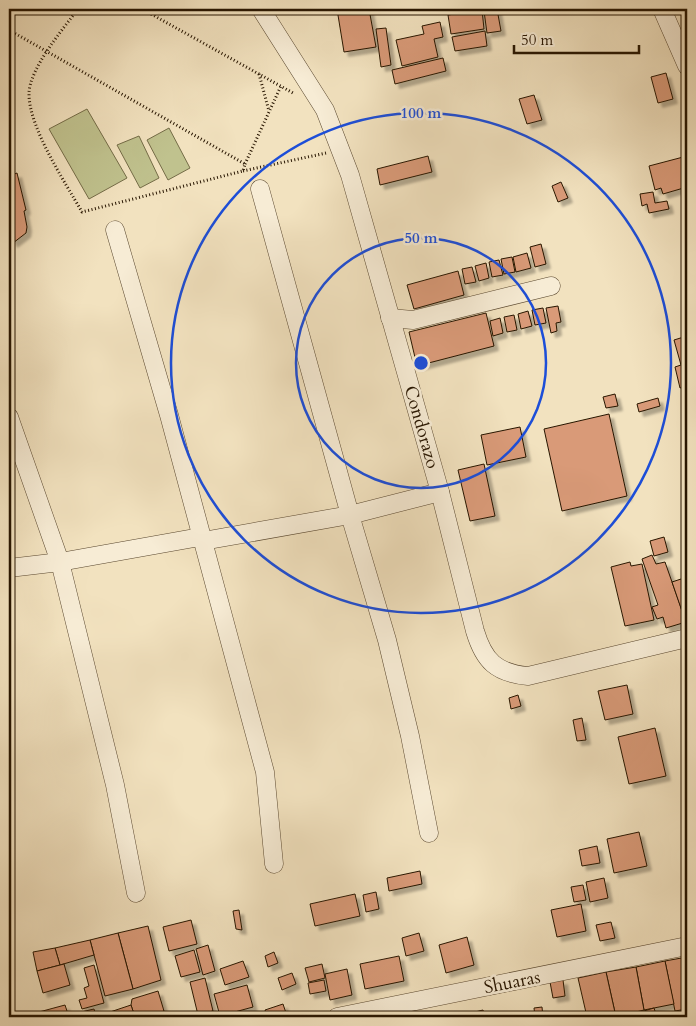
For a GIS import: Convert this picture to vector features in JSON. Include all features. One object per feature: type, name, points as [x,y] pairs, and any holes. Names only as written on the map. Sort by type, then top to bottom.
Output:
[{"type":"street","name":"Condorazo","points":[[261,9],[325,110],[341,150],[440,492],[480,646],[488,659],[499,669],[513,675],[528,676],[687,638]]},
{"type":"street","points":[[662,9],[686,62]]},
{"type":"street","points":[[260,189],[387,640],[410,736],[429,833]]},
{"type":"street","points":[[115,230],[203,541],[265,772],[274,864]]},
{"type":"street","points":[[390,318],[413,320],[551,286]]},
{"type":"street","points":[[9,417],[60,562],[115,785],[136,893]]},
{"type":"street","points":[[9,568],[60,562],[200,538],[203,541],[350,514],[440,492]]},
{"type":"street","name":"Shuaras","points":[[336,1017],[687,946]]},
{"type":"path","points":[[78,9],[46,52],[38,66],[29,93],[33,121],[82,212],[243,171],[341,150]]},
{"type":"path","points":[[142,9],[299,96]]},
{"type":"path","points":[[9,30],[245,164]]},
{"type":"path","points":[[259,74],[270,112]]},
{"type":"path","points":[[243,171],[281,86]]},
{"type":"green space","points":[[87,109],[127,178],[89,199],[49,129]]},
{"type":"green space","points":[[169,128],[190,168],[168,180],[147,140]]},
{"type":"green space","points":[[139,136],[159,178],[140,188],[117,145]]},
{"type":"building","points":[[337,9],[369,9],[376,47],[344,52]]},
{"type":"building","points":[[497,9],[501,31],[487,33],[484,11]]},
{"type":"building","points":[[482,10],[484,29],[451,34],[448,15]]},
{"type":"building","points":[[440,22],[443,37],[434,39],[438,57],[402,66],[396,40],[424,34],[422,26]]},
{"type":"building","points":[[386,28],[391,65],[381,67],[376,29]]},
{"type":"building","points":[[485,31],[487,46],[455,51],[452,37]]},
{"type":"building","points":[[443,58],[446,71],[395,84],[392,70]]},
{"type":"building","points":[[666,73],[673,99],[658,103],[651,77]]},
{"type":"building","points":[[534,95],[542,120],[527,124],[519,99]]},
{"type":"building","points":[[428,156],[432,172],[380,185],[377,169]]},
{"type":"building","points":[[687,156],[687,187],[663,194],[661,188],[655,190],[649,166]]},
{"type":"building","points":[[17,173],[26,210],[24,211],[27,227],[26,233],[13,243],[9,234],[14,225],[9,204],[9,176]]},
{"type":"building","points":[[561,182],[568,198],[558,202],[552,186]]},
{"type":"building","points":[[653,192],[655,203],[667,201],[669,209],[649,213],[647,204],[642,206],[640,194]]},
{"type":"building","points":[[541,244],[546,264],[535,267],[530,247]]},
{"type":"building","points":[[527,253],[531,268],[516,272],[513,257]]},
{"type":"building","points":[[512,257],[515,272],[504,274],[501,259]]},
{"type":"building","points":[[499,260],[503,275],[492,277],[489,262]]},
{"type":"building","points":[[486,263],[489,278],[479,281],[475,266]]},
{"type":"building","points":[[472,267],[476,282],[465,284],[462,269]]},
{"type":"building","points":[[458,271],[464,295],[414,309],[407,285]]},
{"type":"building","points":[[558,306],[561,322],[556,323],[557,331],[551,333],[546,308]]},
{"type":"building","points":[[543,308],[546,323],[535,325],[532,310]]},
{"type":"building","points":[[528,311],[532,326],[521,329],[518,314]]},
{"type":"building","points":[[486,313],[494,346],[417,366],[409,332]]},
{"type":"building","points":[[514,315],[517,330],[507,332],[504,317]]},
{"type":"building","points":[[500,318],[503,333],[493,336],[490,321]]},
{"type":"building","points":[[687,336],[687,386],[680,388],[675,367],[681,365],[674,340]]},
{"type":"building","points":[[615,394],[618,406],[606,408],[603,397]]},
{"type":"building","points":[[658,398],[660,406],[639,412],[637,404]]},
{"type":"building","points":[[609,414],[627,496],[562,511],[544,429]]},
{"type":"building","points":[[520,427],[526,457],[487,465],[481,435]]},
{"type":"building","points":[[484,464],[495,516],[470,521],[458,470]]},
{"type":"building","points":[[664,537],[668,552],[654,556],[650,541]]},
{"type":"building","points":[[652,555],[656,564],[665,562],[686,622],[666,628],[663,617],[657,619],[652,607],[658,605],[642,559]]},
{"type":"building","points":[[630,562],[631,566],[642,564],[654,620],[625,626],[611,567]]},
{"type":"building","points":[[687,577],[687,619],[685,620],[672,582]]},
{"type":"building","points":[[627,685],[633,714],[605,720],[598,691]]},
{"type":"building","points":[[518,695],[521,706],[511,709],[509,698]]},
{"type":"building","points":[[582,718],[586,740],[577,741],[573,720]]},
{"type":"building","points":[[655,728],[666,776],[629,784],[618,737]]},
{"type":"building","points":[[639,832],[647,866],[614,873],[607,839]]},
{"type":"building","points":[[597,846],[600,863],[582,866],[579,850]]},
{"type":"building","points":[[420,871],[422,884],[389,891],[387,878]]},
{"type":"building","points":[[604,878],[608,898],[590,902],[586,882]]},
{"type":"building","points":[[583,885],[586,900],[574,902],[571,887]]},
{"type":"building","points":[[376,892],[379,909],[366,912],[363,895]]},
{"type":"building","points":[[355,894],[360,916],[315,926],[310,904]]},
{"type":"building","points":[[581,904],[586,931],[557,937],[551,910]]},
{"type":"building","points":[[239,910],[242,930],[236,929],[233,911]]},
{"type":"building","points":[[191,920],[197,944],[169,951],[163,927]]},
{"type":"building","points":[[611,922],[615,938],[600,941],[596,925]]},
{"type":"building","points":[[148,926],[161,980],[133,989],[118,933]]},
{"type":"building","points":[[118,933],[133,989],[105,996],[90,940]]},
{"type":"building","points":[[419,933],[424,951],[406,956],[402,938]]},
{"type":"building","points":[[467,937],[474,965],[446,973],[439,945]]},
{"type":"building","points":[[90,940],[94,955],[60,965],[55,948]]},
{"type":"building","points":[[208,945],[215,971],[203,975],[196,949]]},
{"type":"building","points":[[55,948],[60,965],[37,971],[33,952]]},
{"type":"building","points":[[194,950],[200,972],[181,977],[175,956]]},
{"type":"building","points":[[274,952],[278,963],[268,967],[265,956]]},
{"type":"building","points":[[399,956],[404,981],[365,989],[360,964]]},
{"type":"building","points":[[687,957],[687,1009],[675,1011],[665,961]]},
{"type":"building","points":[[243,961],[249,977],[225,985],[220,969]]},
{"type":"building","points":[[665,961],[674,1004],[644,1010],[636,967]]},
{"type":"building","points":[[64,964],[70,985],[43,993],[37,971]]},
{"type":"building","points":[[322,964],[325,978],[309,982],[305,968]]},
{"type":"building","points":[[94,965],[104,1003],[82,1009],[79,1000],[87,998],[84,988],[89,986],[84,968]]},
{"type":"building","points":[[636,967],[644,1010],[616,1017],[606,972]]},
{"type":"building","points":[[347,969],[352,995],[330,1000],[325,974]]},
{"type":"building","points":[[606,972],[616,1017],[587,1017],[578,978]]},
{"type":"building","points":[[292,973],[296,984],[282,990],[278,978]]},
{"type":"building","points":[[205,978],[213,1011],[198,1015],[190,982]]},
{"type":"building","points":[[324,980],[326,991],[310,994],[308,983]]},
{"type":"building","points":[[563,980],[565,996],[553,998],[550,982]]},
{"type":"building","points":[[247,985],[253,1007],[220,1016],[214,994]]},
{"type":"building","points":[[158,991],[164,1011],[144,1017],[135,1017],[131,1005],[132,999]]},
{"type":"building","points":[[283,1004],[287,1016],[267,1017],[265,1010]]},
{"type":"building","points":[[65,1005],[69,1017],[40,1017],[39,1012]]},
{"type":"building","points":[[131,1005],[135,1017],[106,1017],[104,1014]]},
{"type":"building","points":[[542,1007],[543,1017],[535,1017],[534,1008]]},
{"type":"building","points":[[654,1008],[657,1017],[638,1017],[637,1013]]},
{"type":"building","points":[[94,1009],[96,1017],[78,1017],[77,1013]]},
{"type":"building","points":[[483,1010],[485,1017],[467,1017],[467,1014]]},
{"type":"building","points":[[213,1011],[215,1017],[190,1017],[198,1015]]}]
